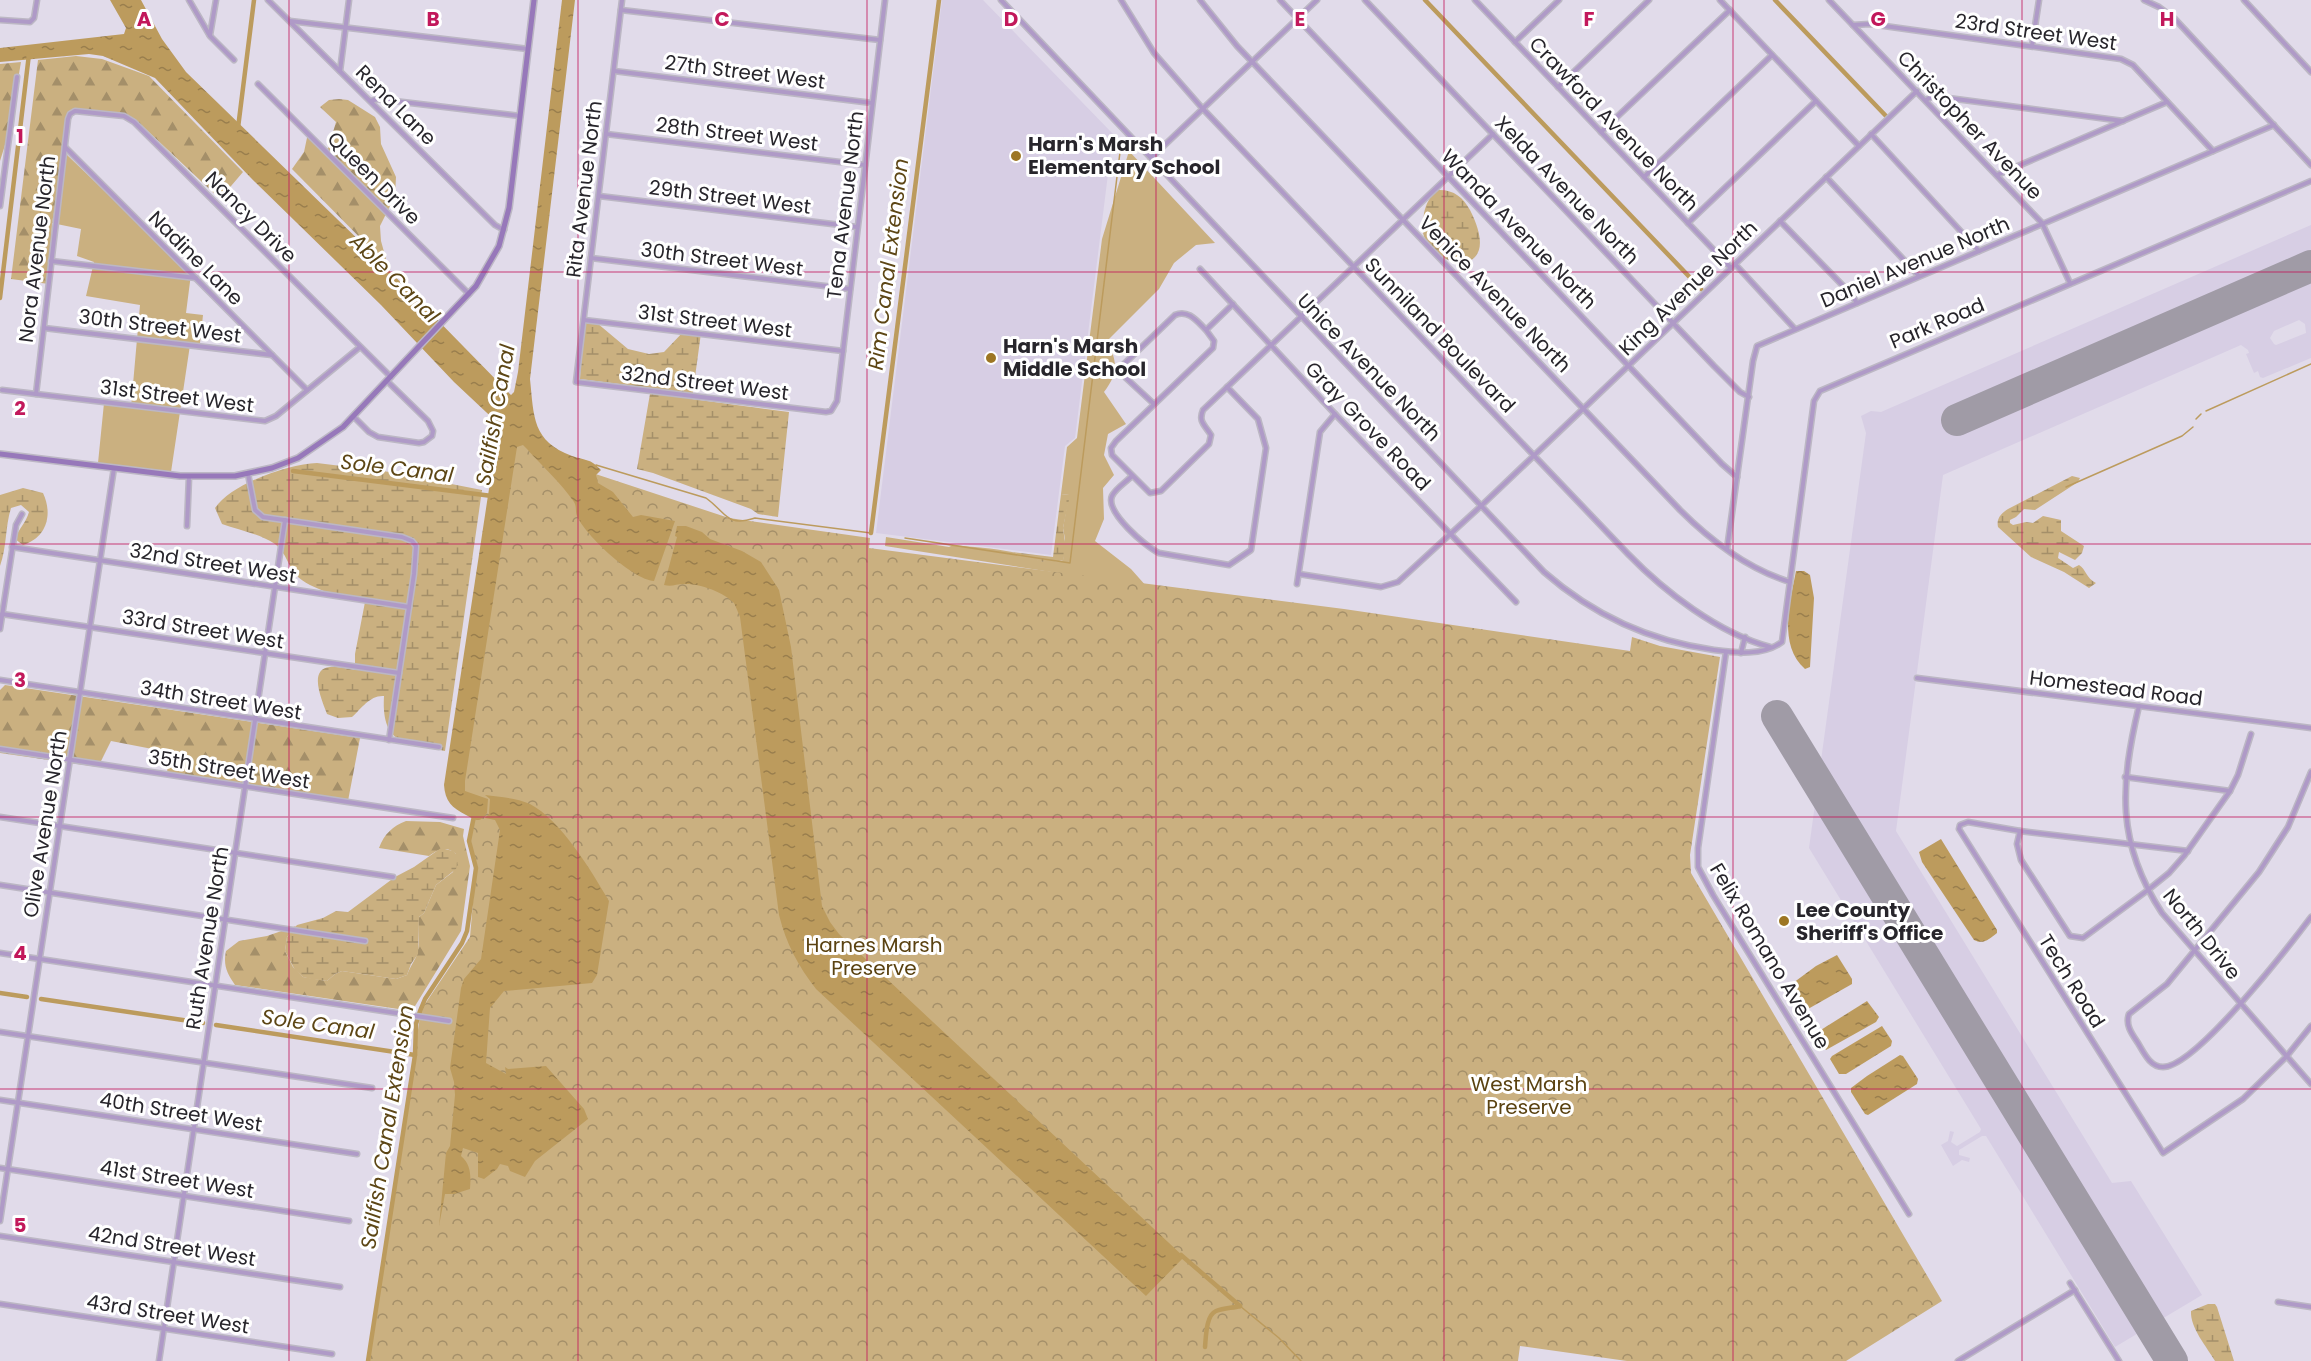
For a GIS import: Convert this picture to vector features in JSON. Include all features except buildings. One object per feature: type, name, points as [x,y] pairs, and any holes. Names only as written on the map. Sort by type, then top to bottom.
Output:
[{"type":"street","points":[[0,20],[30,22],[34,18],[37,0]]},
{"type":"street","points":[[189,0],[210,36],[234,60]]},
{"type":"street","points":[[210,36],[216,0]]},
{"type":"street","name":"Rena Lane","points":[[268,0],[495,225],[504,231]]},
{"type":"street","points":[[340,71],[349,0]]},
{"type":"street","points":[[0,454],[189,477],[248,474],[298,458],[332,436],[354,417],[469,294],[480,281],[492,260],[504,231],[534,0]]},
{"type":"street","name":"Rita Avenue North","points":[[576,382],[622,0]]},
{"type":"street","name":"Tena Avenue North","points":[[831,411],[837,401],[885,0]]},
{"type":"street","name":"Unice Avenue North","points":[[1001,0],[1544,572],[1572,595],[1602,614],[1652,636],[1683,645],[1726,652],[1741,653],[1774,648]]},
{"type":"street","name":"Sunniland Boulevard","points":[[1121,0],[1154,53],[1203,109],[1628,554],[1658,582],[1706,617],[1744,637],[1774,648]]},
{"type":"street","name":"Venice Avenue North","points":[[1200,0],[1222,30],[1252,62],[1686,516],[1727,549],[1790,582]]},
{"type":"street","name":"Wanda Avenue North","points":[[1280,0],[1722,464],[1737,477]]},
{"type":"street","points":[[1151,158],[1317,0]]},
{"type":"street","name":"Xelda Avenue North","points":[[1365,0],[1740,392],[1749,397]]},
{"type":"street","name":"Crawford Avenue North","points":[[1475,0],[1731,268]]},
{"type":"street","points":[[1515,42],[1559,0]]},
{"type":"street","points":[[1558,87],[1649,0]]},
{"type":"street","points":[[1720,0],[1859,146]]},
{"type":"street","name":"Christopher Avenue","points":[[1829,0],[2042,223],[2070,284]]},
{"type":"street","points":[[2032,46],[2039,0]]},
{"type":"street","points":[[2144,0],[2174,18],[2311,165]]},
{"type":"street","points":[[2244,0],[2311,72]]},
{"type":"street","points":[[621,10],[880,40]]},
{"type":"street","points":[[1601,132],[1730,10]]},
{"type":"street","points":[[290,21],[528,49]]},
{"type":"street","name":"23rd Street West","points":[[1853,25],[1870,24],[2114,57],[2127,62],[2213,151]]},
{"type":"street","points":[[1644,177],[1772,55]]},
{"type":"street","name":"27th Street West","points":[[614,71],[872,103]]},
{"type":"street","points":[[0,206],[17,77]]},
{"type":"street","name":"Queen Drive","points":[[258,84],[469,294]]},
{"type":"street","name":"King Avenue North","points":[[1299,574],[1381,587],[1398,582],[1452,534],[1917,91]]},
{"type":"street","points":[[1926,100],[1933,96],[2123,121]]},
{"type":"street","points":[[371,102],[377,99],[520,116]]},
{"type":"street","points":[[1688,223],[1816,101]]},
{"type":"street","points":[[1997,175],[2168,102]]},
{"type":"street","name":"Nora Avenue North","points":[[36,394],[64,146],[68,119],[75,111]]},
{"type":"street","name":"Nancy Drive","points":[[75,111],[124,116],[134,122],[360,347],[428,421],[433,431],[432,436],[419,443],[378,437],[369,432],[354,417]]},
{"type":"street","name":"Daniel Avenue North","points":[[1727,549],[1757,346],[2274,125]]},
{"type":"street","name":"28th Street West","points":[[606,134],[865,165]]},
{"type":"street","points":[[1154,404],[1126,378],[1122,371],[1124,364],[1175,315],[1181,312],[1187,313],[1206,330],[1214,341],[1213,348],[1111,448],[1112,455],[1150,493],[1161,491],[1209,444],[1211,435],[1200,417],[1203,410],[1493,134]]},
{"type":"street","points":[[1871,134],[1962,229],[1979,251]]},
{"type":"street","name":"Nadine Lane","points":[[64,146],[308,390]]},
{"type":"street","points":[[1826,177],[1919,276]]},
{"type":"street","name":"Park Road","points":[[1774,648],[1782,642],[1814,401],[1820,391],[2311,181]]},
{"type":"street","name":"29th Street West","points":[[599,196],[858,227]]},
{"type":"street","points":[[1780,221],[1857,303]]},
{"type":"street","name":"30th Street West","points":[[591,258],[850,289]]},
{"type":"street","points":[[51,261],[196,278]]},
{"type":"street","points":[[1735,264],[1796,329]]},
{"type":"street","name":"Gray Grove Road","points":[[1200,269],[1335,414],[1516,602]]},
{"type":"street","points":[[1206,330],[1233,304]]},
{"type":"street","name":"31st Street West","points":[[584,320],[843,351]]},
{"type":"street","name":"30th Street West","points":[[44,328],[272,355]]},
{"type":"street","name":"31st Street West","points":[[2,390],[265,421],[276,416],[360,347]]},
{"type":"street","name":"32nd Street West","points":[[576,382],[831,411]]},
{"type":"street","points":[[1132,476],[1112,495],[1110,504],[1114,512],[1150,549],[1159,553],[1229,565],[1251,550],[1266,448],[1258,420],[1227,387]]},
{"type":"street","points":[[1298,584],[1320,432],[1335,414]]},
{"type":"street","name":"Olive Avenue North","points":[[0,1221],[114,468]]},
{"type":"street","points":[[248,474],[255,510],[258,514],[402,537],[412,541],[416,546],[416,562],[389,740]]},
{"type":"street","points":[[188,526],[189,477]]},
{"type":"street","points":[[0,629],[16,525],[22,514]]},
{"type":"street","name":"Ruth Avenue North","points":[[159,1361],[285,520]]},
{"type":"street","name":"32nd Street West","points":[[12,547],[409,607]]},
{"type":"street","name":"33rd Street West","points":[[2,614],[399,674]]},
{"type":"street","points":[[1741,653],[1744,637]]},
{"type":"street","name":"Felix Romano Avenue","points":[[1726,652],[1698,848],[1698,867],[1909,1214]]},
{"type":"street","name":"Homestead Road","points":[[1917,678],[2311,728]]},
{"type":"street","name":"34th Street West","points":[[0,681],[439,747]]},
{"type":"street","name":"North Drive","points":[[2139,706],[2125,777],[2126,811],[2131,844],[2148,890],[2162,913],[2311,1084]]},
{"type":"street","points":[[2188,851],[2020,831],[2017,844],[2021,860],[2070,936],[2083,938],[2169,873],[2188,851],[2230,791],[2251,734]]},
{"type":"street","name":"35th Street West","points":[[0,749],[453,818]]},
{"type":"street","points":[[2311,772],[2299,804],[2279,842],[2259,872],[2167,984],[2129,1014],[2127,1024],[2153,1064],[2162,1068],[2168,1067],[2205,1040],[2240,1004],[2311,917]]},
{"type":"street","points":[[2125,777],[2230,791]]},
{"type":"street","points":[[0,817],[393,877]]},
{"type":"street","name":"Tech Road","points":[[2020,831],[1968,822],[1960,825],[1960,833],[2163,1152],[2239,1102],[2286,1057]]},
{"type":"street","points":[[0,885],[365,940]]},
{"type":"street","points":[[0,953],[448,1021]]},
{"type":"street","points":[[2286,1057],[2311,1026]]},
{"type":"street","points":[[0,1032],[372,1088]]},
{"type":"street","name":"40th Street West","points":[[0,1100],[357,1154]]},
{"type":"street","name":"41st Street West","points":[[0,1168],[350,1221]]},
{"type":"street","name":"42nd Street West","points":[[0,1236],[340,1287]]},
{"type":"street","points":[[2070,1283],[2119,1361]]},
{"type":"street","points":[[1958,1361],[2075,1290]]},
{"type":"street","points":[[2278,1302],[2311,1307]]},
{"type":"street","name":"43rd Street West","points":[[0,1304],[332,1354]]},
{"type":"shaded area","name":"Harn's Marsh Middle School","points":[[942,0],[983,0],[1113,134],[1075,438],[1065,446],[1051,555],[876,533]]},
{"type":"shaded area","points":[[2311,225],[2311,358],[2263,378],[2260,377],[2258,371],[2254,373],[2246,354],[2249,353],[2248,350],[2241,345],[1943,475],[1896,831],[2112,1183],[2131,1181],[2202,1295],[2115,1347],[1986,1136],[1982,1136],[1959,1150],[1959,1155],[1970,1158],[1969,1162],[1962,1160],[1953,1166],[1941,1145],[1948,1141],[1950,1131],[1954,1132],[1951,1142],[1957,1146],[1980,1132],[1981,1129],[1809,848],[1866,433],[1861,416],[1871,411],[1881,412]],"holes":[[[2299,320],[2305,324],[2306,333],[2276,345],[2270,338],[2274,331]]]},
{"type":"green space","points":[[76,56],[102,59],[149,76],[243,172],[220,199],[135,119],[70,110],[65,153],[52,223],[49,284],[11,279],[38,60]]},
{"type":"green space","points":[[21,62],[9,132],[0,161],[0,64]]},
{"type":"green space","points":[[329,100],[348,100],[375,117],[380,127],[381,144],[396,177],[395,196],[380,226],[386,259],[384,262],[292,169],[304,152],[308,133],[328,149],[336,122],[320,107]]},
{"type":"green space","points":[[1129,151],[1215,243],[1196,245],[1174,263],[1159,289],[1108,340],[1115,366],[1112,378],[1104,392],[1126,424],[1108,434],[1104,455],[1114,475],[1103,488],[1104,519],[1095,541],[1131,569],[1147,587],[885,546],[886,537],[949,547],[953,545],[1012,552],[1050,562],[1063,560],[1065,539],[1063,528],[1069,495],[1061,494],[1067,447],[1077,438],[1102,239]]},
{"type":"green space","points":[[65,153],[191,274],[186,313],[203,315],[200,343],[190,345],[171,472],[98,463],[104,403],[131,407],[140,305],[86,296],[94,262],[77,256],[81,229],[52,223]]},
{"type":"green space","points":[[1437,190],[1457,195],[1470,210],[1479,234],[1479,250],[1472,259],[1461,262],[1449,260],[1436,253],[1426,242],[1422,225],[1424,213],[1429,200]]},
{"type":"green space","points":[[583,319],[597,323],[628,349],[649,354],[664,352],[685,330],[701,333],[692,399],[789,412],[778,517],[758,514],[751,509],[637,469],[651,388],[580,379]]},
{"type":"green space","name":"Harnes Marsh Preserve","points":[[519,425],[553,460],[729,518],[870,538],[869,548],[1344,609],[1630,651],[1632,637],[1660,646],[1720,657],[1690,855],[1691,873],[1942,1301],[1846,1361],[1627,1361],[1520,1346],[1518,1361],[368,1361],[421,1010],[470,937],[476,867],[470,837],[476,802],[458,789]]},
{"type":"green space","points":[[317,463],[390,472],[482,490],[445,751],[408,743],[392,733],[384,712],[384,696],[370,700],[352,717],[338,718],[327,714],[318,687],[319,674],[323,669],[330,667],[355,670],[355,654],[365,602],[329,593],[310,585],[296,575],[275,544],[222,524],[215,508],[234,491],[276,471]]},
{"type":"green space","points":[[2072,476],[2080,478],[2078,482],[2035,510],[2024,509],[2010,520],[2010,523],[2013,525],[2033,523],[2043,516],[2061,520],[2061,531],[2084,546],[2082,553],[2075,560],[2059,552],[2058,558],[2073,568],[2079,565],[2096,583],[2089,588],[2064,572],[2031,557],[1998,527],[1999,518],[2008,509]]},
{"type":"green space","points":[[23,488],[43,493],[47,509],[46,524],[38,537],[23,545],[15,539],[29,512],[21,505],[11,508],[0,566],[0,495]]},
{"type":"green space","points":[[1061,494],[1070,495],[1063,528],[1066,549],[1063,560],[1044,562],[1012,552],[1053,557]]},
{"type":"green space","points":[[5,685],[360,738],[348,801],[167,777],[168,752],[111,741],[98,767],[0,753],[0,690]]},
{"type":"green space","points":[[406,821],[440,822],[464,829],[463,836],[470,866],[461,931],[412,1011],[235,985],[226,969],[226,951],[239,941],[267,936],[296,926],[287,937],[285,951],[293,967],[303,977],[327,981],[342,971],[396,979],[407,975],[416,957],[419,942],[419,917],[424,913],[436,885],[453,872],[456,854],[445,849],[429,856],[379,848],[389,831]]},
{"type":"green space","points":[[441,848],[456,854],[458,861],[456,869],[436,885],[424,913],[419,917],[418,954],[407,975],[396,979],[342,971],[327,981],[303,977],[295,970],[285,951],[287,937],[297,925],[323,918],[336,911],[348,912],[395,877]]},
{"type":"green space","points":[[2208,1304],[2215,1304],[2217,1307],[2234,1361],[2215,1361],[2196,1331],[2191,1311]]},
{"type":"water","points":[[110,0],[141,0],[162,39],[186,72],[371,252],[511,395],[514,392],[518,372],[562,0],[575,0],[530,379],[534,416],[542,435],[549,443],[572,456],[591,462],[601,470],[596,475],[598,483],[613,492],[633,517],[641,515],[675,521],[654,581],[645,579],[623,565],[599,545],[582,524],[577,516],[574,502],[563,488],[523,445],[517,447],[465,781],[465,791],[488,799],[487,813],[479,820],[453,807],[448,800],[444,785],[494,456],[502,427],[454,382],[381,305],[251,178],[155,78],[103,56],[89,54],[0,62],[0,48],[124,34],[126,28]]},
{"type":"water","points":[[677,526],[686,526],[702,532],[710,539],[742,551],[761,562],[779,590],[791,647],[822,906],[830,922],[839,934],[1184,1257],[1146,1296],[816,989],[798,963],[779,915],[740,617],[734,603],[717,592],[690,584],[664,585],[677,537],[675,536]]},
{"type":"water","points":[[1796,571],[1804,571],[1810,575],[1814,598],[1810,667],[1805,669],[1791,648],[1789,636],[1789,609]]},
{"type":"water","points":[[485,795],[519,800],[542,812],[575,848],[609,901],[597,975],[592,983],[504,991],[490,1008],[486,1063],[506,1074],[505,1067],[508,1069],[546,1066],[584,1109],[588,1119],[535,1161],[525,1177],[510,1171],[508,1166],[500,1164],[484,1179],[478,1177],[478,1153],[463,1148],[461,1156],[470,1171],[470,1189],[445,1194],[439,1226],[446,1153],[450,1146],[455,1095],[450,1068],[461,988],[464,979],[481,959],[500,830],[495,820],[485,818],[489,814],[490,799]]},
{"type":"water","points":[[1941,839],[1997,930],[1997,933],[1986,941],[1974,940],[1922,862],[1919,852]]},
{"type":"water","points":[[1837,955],[1852,979],[1852,984],[1808,1009],[1805,1008],[1793,983],[1816,966]]},
{"type":"water","points":[[1867,1001],[1879,1017],[1876,1022],[1826,1050],[1816,1033]]},
{"type":"water","points":[[1882,1026],[1892,1041],[1891,1046],[1846,1074],[1839,1074],[1830,1059],[1832,1056]]},
{"type":"water","points":[[1900,1055],[1918,1079],[1917,1084],[1868,1115],[1865,1114],[1851,1092],[1851,1088]]},
{"type":"waterway","points":[[238,128],[254,0]]},
{"type":"waterway","name":"Rim Canal Extension","points":[[871,533],[939,0]]},
{"type":"waterway","points":[[1425,0],[1701,289]]},
{"type":"waterway","points":[[1775,0],[1886,116]]},
{"type":"waterway","points":[[0,298],[29,54]]},
{"type":"waterway","points":[[905,538],[1070,563],[1120,152]]},
{"type":"waterway","points":[[2206,411],[2311,364]]},
{"type":"waterway","points":[[2196,419],[2201,414]]},
{"type":"waterway","points":[[2066,487],[2182,436],[2193,427]]},
{"type":"waterway","points":[[596,465],[706,498],[733,520],[755,518],[871,533]]},
{"type":"waterway","name":"Sole Canal","points":[[293,471],[492,496]]},
{"type":"waterway","name":"Sailfish Canal Extension","points":[[368,1361],[415,1055],[416,1024],[425,999],[462,943],[467,931],[476,868],[469,841],[474,816]]},
{"type":"waterway","name":"Sole Canal","points":[[0,993],[27,997]]},
{"type":"waterway","name":"Sole Canal","points":[[41,999],[203,1023]]},
{"type":"waterway","name":"Sole Canal","points":[[216,1025],[415,1055]]},
{"type":"waterway","points":[[1181,1255],[1240,1306]]},
{"type":"waterway","points":[[1240,1306],[1279,1338],[1301,1361]]},
{"type":"waterway","points":[[1205,1347],[1207,1327],[1213,1313],[1240,1306]]},
{"type":"runway","points":[[1957,420],[2311,266]]},
{"type":"runway","points":[[1777,716],[2172,1361]]},
{"type":"place","name":"Harn's Marsh Elementary School","points":[[1016,156]]},
{"type":"place","name":"Harn's Marsh Middle School","points":[[991,358]]},
{"type":"place","name":"Lee County Sheriff's Office","points":[[1784,921]]},
{"type":"water label","name":"Able Canal","points":[[395,278]]},
{"type":"water label","name":"Sailfish Canal","points":[[495,415]]},
{"type":"park label","name":"West Marsh Preserve","points":[[1529,1096]]}]
